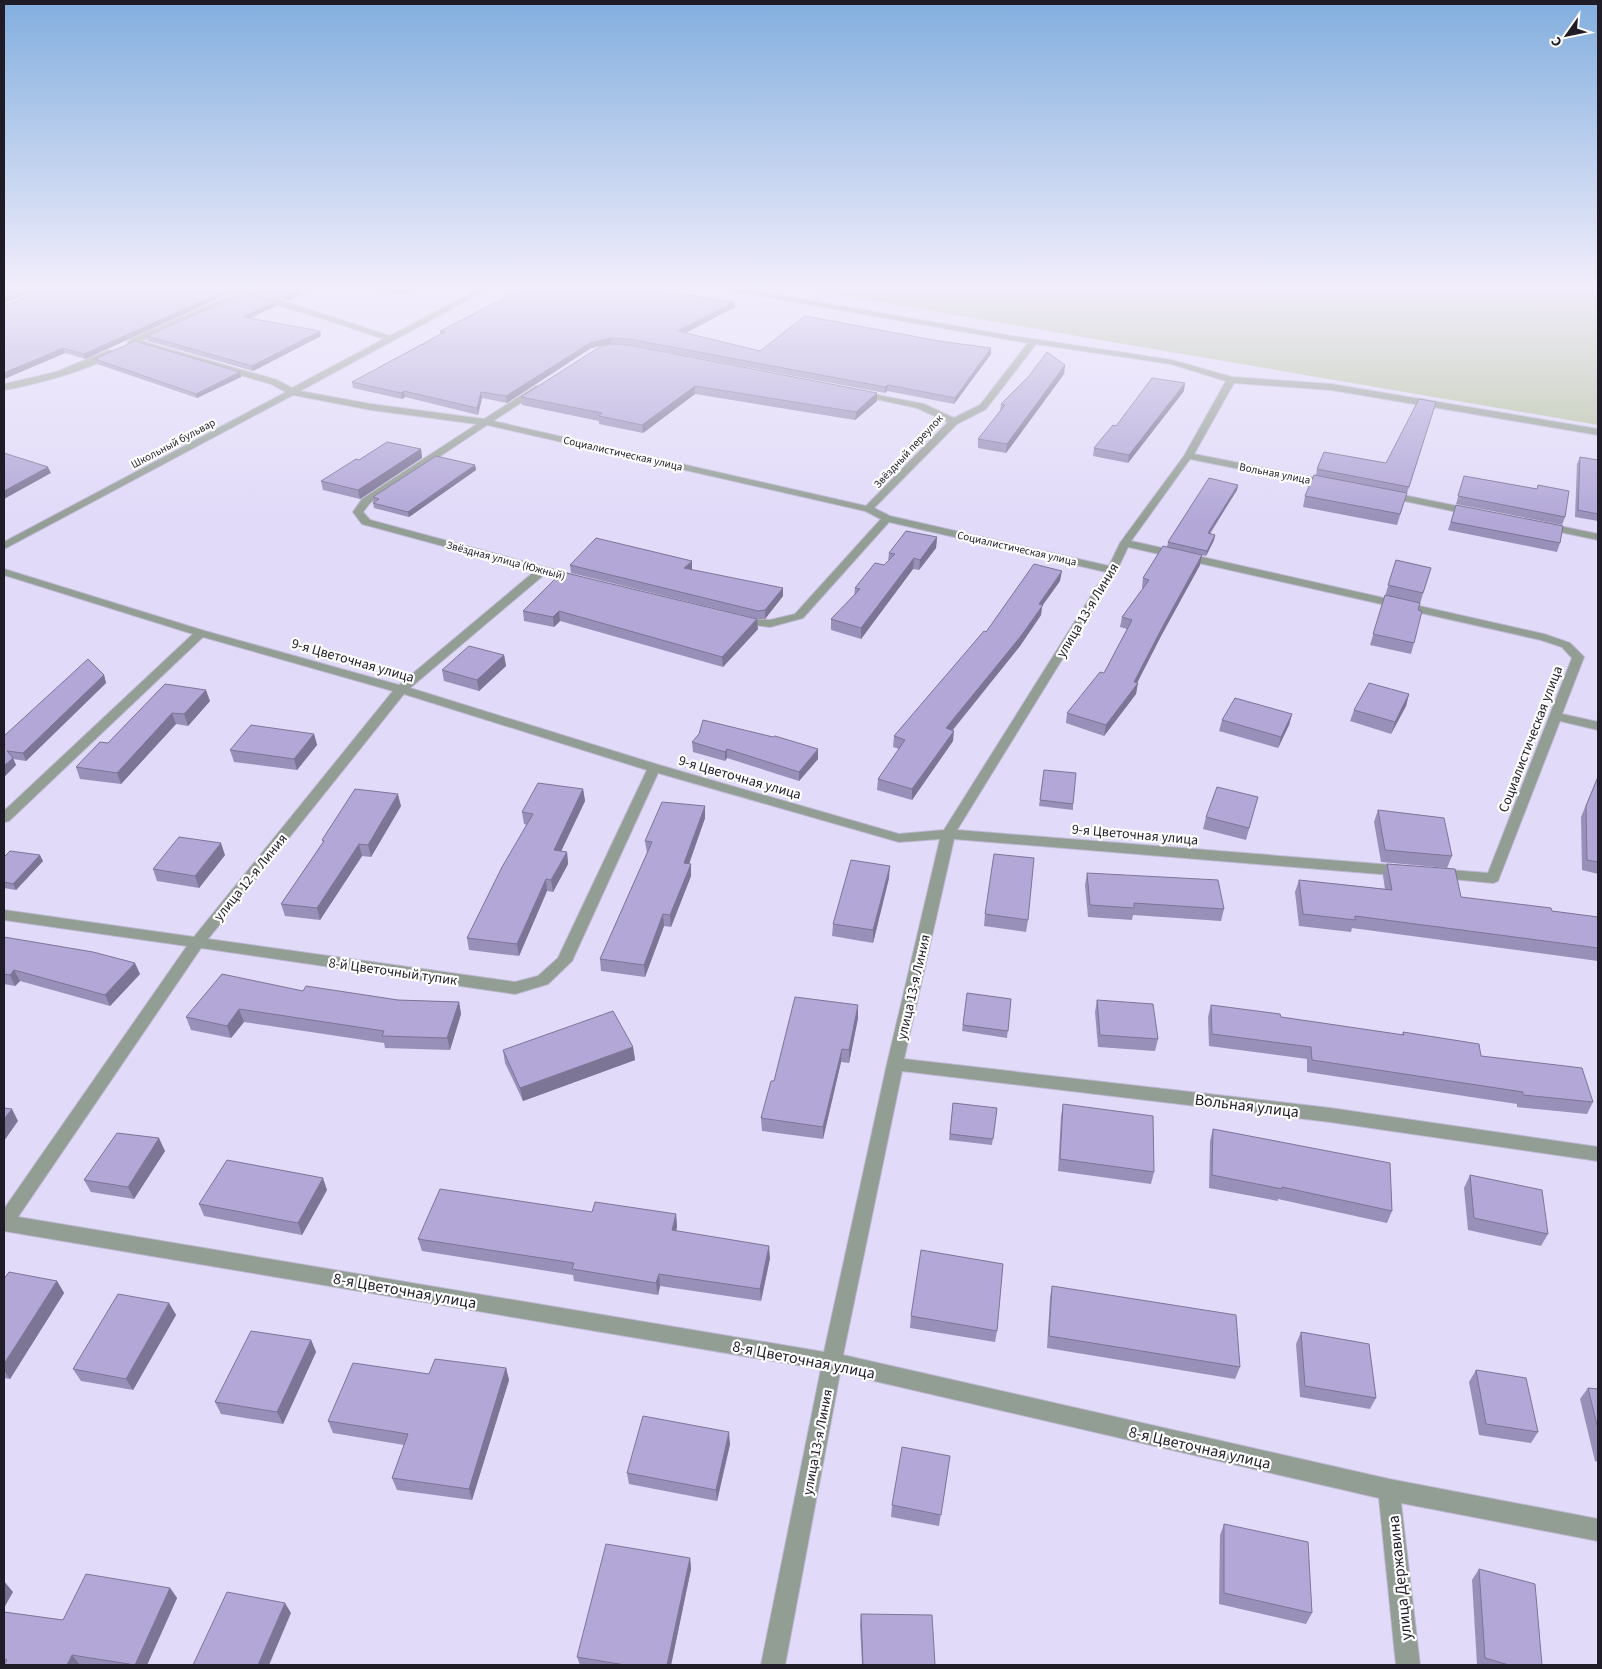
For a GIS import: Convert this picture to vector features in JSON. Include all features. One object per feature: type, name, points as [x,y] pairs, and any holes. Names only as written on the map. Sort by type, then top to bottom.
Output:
[{"type":"lane","points":[[4,387],[28,384],[78,367]]},
{"type":"lane","name":"Социалистическая улица","points":[[217,367],[274,382],[293,392],[371,408],[485,422],[868,509],[887,518],[1112,570]]},
{"type":"lane","name":"Школьный бульвар","points":[[4,546],[340,367]]},
{"type":"lane","points":[[954,422],[983,407],[1014,367]]},
{"type":"lane","points":[[1188,367],[1231,380],[1331,387],[1598,432]]},
{"type":"lane","name":"улица 13-я Линия","points":[[773,1665],[832,1362],[895,1064],[948,834],[1112,570],[1125,543],[1188,456],[1231,380]]},
{"type":"lane","points":[[485,422],[544,384]]},
{"type":"lane","name":"Звёздный переулок","points":[[850,392],[916,404],[940,413],[954,422],[868,509]]},
{"type":"lane","name":"Звёздная улица (Южный)","points":[[485,422],[366,501],[358,512],[366,522],[542,571],[589,582]]},
{"type":"lane","name":"Вольная улица","points":[[1188,456],[1344,487]]},
{"type":"lane","points":[[1373,492],[1481,514]]},
{"type":"lane","points":[[730,617],[758,624],[780,623],[799,616],[887,518]]},
{"type":"lane","points":[[1530,523],[1598,537]]},
{"type":"lane","name":"Социалистическая улица","points":[[1125,543],[1544,637],[1566,646],[1578,657],[1493,878]]},
{"type":"lane","name":"улица 12-я Линия","points":[[4,1222],[197,944],[401,689],[542,571]]},
{"type":"lane","name":"9-я Цветочная улица","points":[[4,572],[201,633],[401,689],[654,768],[899,838],[948,834],[1493,878]]},
{"type":"lane","points":[[4,818],[201,633]]},
{"type":"lane","points":[[1554,716],[1598,726]]},
{"type":"lane","name":"8-й Цветочный тупик","points":[[4,915],[515,988],[543,980],[564,961],[654,768]]},
{"type":"lane","name":"Вольная улица","points":[[895,1064],[1330,1115],[1598,1154]]},
{"type":"lane","name":"8-я Цветочная улица","points":[[4,1222],[832,1362],[1389,1490],[1598,1530]]},
{"type":"lane","name":"улица Державина","points":[[1389,1490],[1408,1665]]},
{"type":"green space","points":[[1258,367],[1598,367],[1598,425]]},
{"type":"building","points":[[4,367],[18,367],[4,373]]},
{"type":"building","points":[[118,367],[223,367],[240,372],[196,394]]},
{"type":"building","points":[[380,367],[552,367],[506,396],[481,392],[477,408],[404,391],[401,393],[352,382]]},
{"type":"building","points":[[568,367],[742,367],[877,393],[856,412],[695,386],[642,425],[599,416],[602,413],[521,397]]},
{"type":"building","points":[[778,367],[977,367],[955,398],[888,385],[885,387]]},
{"type":"building","points":[[1036,367],[1064,367],[1007,444],[978,439],[1005,405],[1001,404]]},
{"type":"building","points":[[1152,378],[1185,383],[1129,455],[1094,448],[1113,425],[1116,426]]},
{"type":"building","points":[[1419,399],[1436,402],[1409,487],[1317,469],[1324,452],[1386,463]]},
{"type":"building","points":[[387,442],[421,449],[358,490],[321,481],[356,459],[359,460]]},
{"type":"building","points":[[4,453],[48,467],[4,491]]},
{"type":"building","points":[[436,456],[475,465],[408,512],[373,503],[379,499],[373,497]]},
{"type":"building","points":[[1580,457],[1598,460],[1598,514],[1578,510]]},
{"type":"building","points":[[1314,475],[1407,493],[1400,514],[1305,496]]},
{"type":"building","points":[[1464,476],[1537,489],[1538,485],[1569,491],[1565,517],[1458,496]]},
{"type":"building","points":[[1209,478],[1238,485],[1208,533],[1215,535],[1207,551],[1168,542]]},
{"type":"building","points":[[1456,505],[1563,526],[1560,543],[1451,522]]},
{"type":"building","points":[[906,531],[937,537],[920,560],[914,558],[861,628],[831,619],[860,589],[855,588],[875,563],[884,565],[895,554],[889,553]]},
{"type":"building","points":[[596,538],[692,561],[684,568],[783,588],[765,610],[758,611],[570,565]]},
{"type":"building","points":[[1163,546],[1202,555],[1134,682],[1138,683],[1106,725],[1067,713],[1100,672],[1104,673],[1132,620],[1122,617],[1149,580],[1143,578]]},
{"type":"building","points":[[1396,560],[1431,568],[1423,593],[1388,585]]},
{"type":"building","points":[[1034,564],[1062,571],[1039,604],[1043,605],[1021,636],[946,728],[954,731],[912,789],[878,779],[905,740],[894,736],[984,631],[986,632]]},
{"type":"building","points":[[562,572],[757,619],[722,657],[559,611],[553,617],[523,611]]},
{"type":"building","points":[[1385,595],[1420,603],[1418,610],[1422,611],[1414,643],[1373,634]]},
{"type":"building","points":[[469,646],[504,655],[477,680],[442,670]]},
{"type":"building","points":[[88,659],[104,675],[23,753],[7,751],[13,758],[4,766],[4,736]]},
{"type":"building","points":[[1369,683],[1409,694],[1395,722],[1354,710]]},
{"type":"building","points":[[165,684],[206,690],[184,714],[172,713],[117,773],[76,767],[100,742],[108,743]]},
{"type":"building","points":[[1235,698],[1292,714],[1281,737],[1222,720]]},
{"type":"building","points":[[703,720],[775,736],[818,749],[799,772],[727,749],[725,752],[692,742],[699,734]]},
{"type":"building","points":[[251,725],[314,734],[294,759],[230,750]]},
{"type":"building","points":[[1044,770],[1076,773],[1073,804],[1040,800]]},
{"type":"building","points":[[1598,777],[1598,862],[1587,860],[1586,806]]},
{"type":"building","points":[[538,783],[583,789],[554,850],[567,852],[551,880],[546,879],[517,944],[467,938],[502,867],[533,814],[522,812]]},
{"type":"building","points":[[1217,787],[1258,797],[1249,828],[1206,817]]},
{"type":"building","points":[[355,789],[398,794],[368,845],[359,844],[317,908],[281,904],[324,841],[322,840]]},
{"type":"building","points":[[662,802],[705,806],[684,863],[691,864],[670,915],[663,914],[644,965],[600,959],[652,842],[645,841]]},
{"type":"building","points":[[1378,810],[1444,818],[1452,856],[1385,850]]},
{"type":"building","points":[[179,837],[221,843],[195,876],[153,869]]},
{"type":"building","points":[[10,851],[40,855],[13,884],[4,882],[4,857]]},
{"type":"building","points":[[994,854],[1034,858],[1028,920],[985,914]]},
{"type":"building","points":[[851,860],[890,866],[873,930],[833,924]]},
{"type":"building","points":[[1387,864],[1455,869],[1461,897],[1551,908],[1552,911],[1598,917],[1598,948],[1355,916],[1355,920],[1303,914],[1299,880],[1392,890]]},
{"type":"building","points":[[1087,873],[1218,880],[1224,909],[1134,903],[1134,908],[1090,905]]},
{"type":"building","points":[[4,937],[93,952],[135,963],[105,995],[14,970],[10,975],[4,974]]},
{"type":"building","points":[[222,974],[303,991],[306,986],[398,1000],[459,1002],[447,1038],[382,1036],[384,1031],[239,1009],[227,1026],[186,1017]]},
{"type":"building","points":[[967,993],[1011,999],[1008,1031],[963,1025]]},
{"type":"building","points":[[795,997],[858,1005],[849,1050],[842,1049],[823,1127],[761,1118],[771,1081],[774,1081]]},
{"type":"building","points":[[1097,1000],[1153,1004],[1158,1039],[1100,1035]]},
{"type":"building","points":[[1211,1005],[1280,1014],[1281,1017],[1404,1035],[1403,1032],[1479,1044],[1481,1056],[1582,1068],[1593,1102],[1523,1095],[1523,1092],[1312,1060],[1311,1047],[1212,1034]]},
{"type":"building","points":[[613,1011],[633,1047],[520,1088],[503,1050]]},
{"type":"building","points":[[953,1103],[997,1108],[993,1139],[950,1134]]},
{"type":"building","points":[[1063,1104],[1153,1116],[1154,1172],[1060,1159]]},
{"type":"building","points":[[4,1108],[12,1109],[4,1119]]},
{"type":"building","points":[[1213,1129],[1390,1163],[1392,1211],[1282,1187],[1282,1189],[1212,1175]]},
{"type":"building","points":[[117,1133],[159,1138],[128,1187],[84,1180]]},
{"type":"building","points":[[227,1160],[323,1178],[298,1223],[199,1204]]},
{"type":"building","points":[[1470,1175],[1542,1190],[1548,1234],[1474,1218]]},
{"type":"building","points":[[440,1189],[592,1212],[595,1202],[676,1214],[672,1230],[769,1246],[760,1289],[659,1274],[656,1283],[572,1269],[574,1263],[418,1239]]},
{"type":"building","points":[[921,1250],[1003,1264],[997,1331],[911,1316]]},
{"type":"building","points":[[9,1272],[57,1281],[4,1364],[4,1279]]},
{"type":"building","points":[[1052,1286],[1236,1315],[1240,1367],[1049,1336]]},
{"type":"building","points":[[118,1294],[169,1303],[126,1379],[73,1369]]},
{"type":"building","points":[[251,1331],[311,1340],[277,1412],[215,1402]]},
{"type":"building","points":[[1301,1332],[1369,1344],[1376,1398],[1305,1386]]},
{"type":"building","points":[[435,1359],[506,1368],[469,1489],[392,1478],[408,1434],[328,1421],[353,1363],[429,1374]]},
{"type":"building","points":[[1476,1370],[1526,1378],[1538,1432],[1486,1424]]},
{"type":"building","points":[[1588,1388],[1598,1389],[1598,1429]]},
{"type":"building","points":[[643,1416],[729,1432],[716,1490],[627,1473]]},
{"type":"building","points":[[902,1447],[950,1456],[941,1515],[892,1505]]},
{"type":"building","points":[[1224,1524],[1308,1542],[1312,1613],[1224,1593]]},
{"type":"building","points":[[606,1544],[690,1558],[667,1665],[625,1665],[577,1657]]},
{"type":"building","points":[[1479,1569],[1535,1584],[1542,1665],[1509,1665],[1485,1658]]},
{"type":"building","points":[[86,1574],[170,1588],[135,1665],[72,1655],[67,1665],[4,1665],[7,1660],[4,1659],[4,1612],[63,1620]]},
{"type":"building","points":[[227,1592],[285,1603],[258,1665],[193,1665]]},
{"type":"building","points":[[861,1614],[932,1615],[935,1665],[863,1665]]}]
